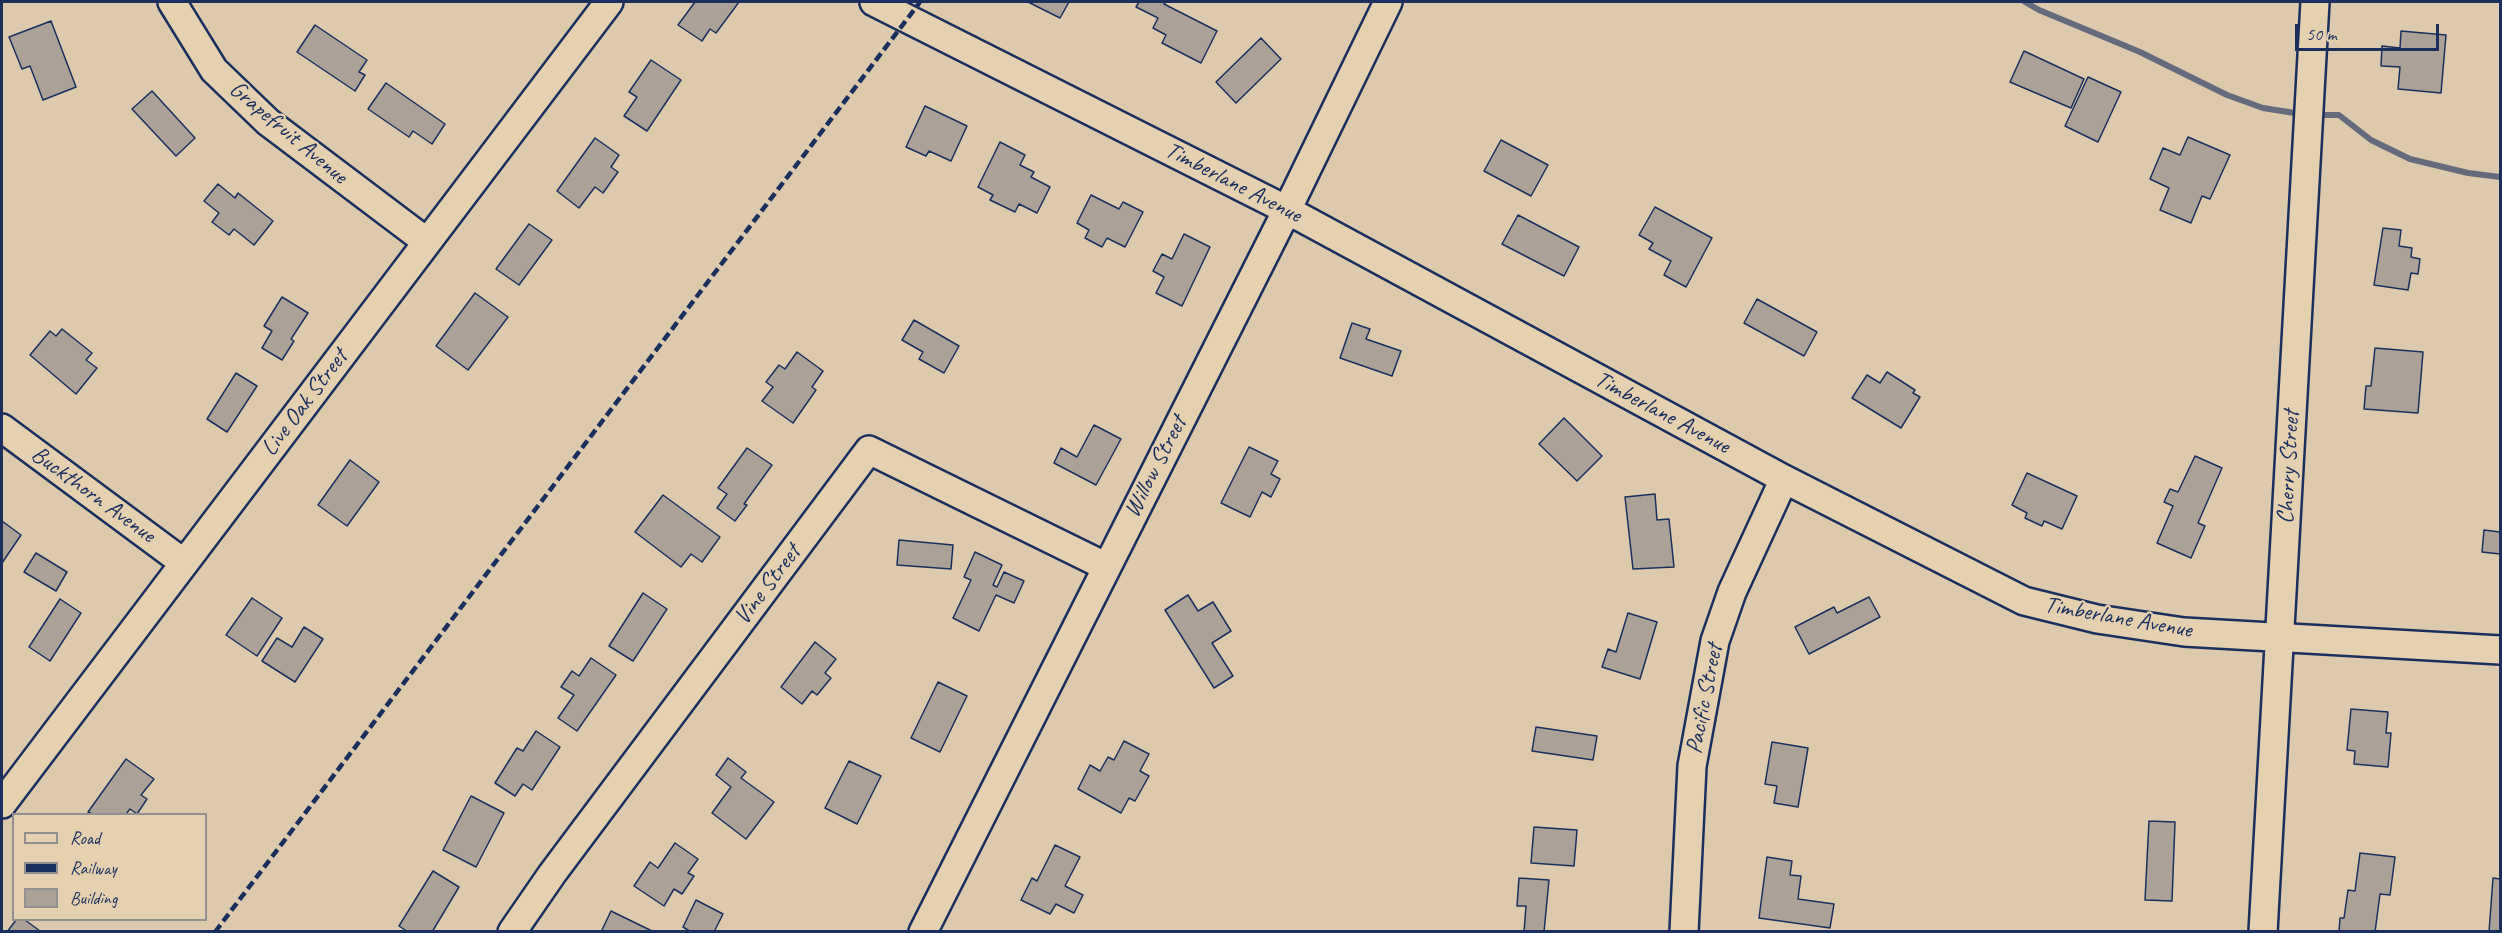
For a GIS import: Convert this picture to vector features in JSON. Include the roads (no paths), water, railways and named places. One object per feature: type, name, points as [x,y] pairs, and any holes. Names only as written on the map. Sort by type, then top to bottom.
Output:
[{"type":"street","name":"Grapefruit Avenue","points":[[172,2],[214,70],[267,122],[427,242]]},
{"type":"street","name":"Live Oak Street","points":[[2,804],[609,2]]},
{"type":"street","name":"Timberlane Avenue","points":[[874,2],[1287,210],[1784,479],[2024,601],[2097,620],[2163,629],[2500,650]]},
{"type":"street","name":"Willow Street","points":[[923,932],[1105,566],[1287,210],[1388,2]]},
{"type":"street","name":"Cherry Street","points":[[2263,932],[2315,2]]},
{"type":"street","name":"Buckthorn Avenue","points":[[2,428],[184,563]]},
{"type":"street","name":"Vine Street","points":[[512,932],[552,874],[869,450],[1105,566]]},
{"type":"street","name":"Pacific Street","points":[[1684,932],[1692,766],[1713,653],[1732,592],[1784,479]]},
{"type":"waterway","points":[[2025,2],[2140,52],[2227,95],[2263,108],[2301,114]]},
{"type":"waterway","points":[[2314,115],[2339,115],[2371,140],[2410,159],[2468,173],[2500,177]]},
{"type":"railway","points":[[215,932],[920,2]]}]
